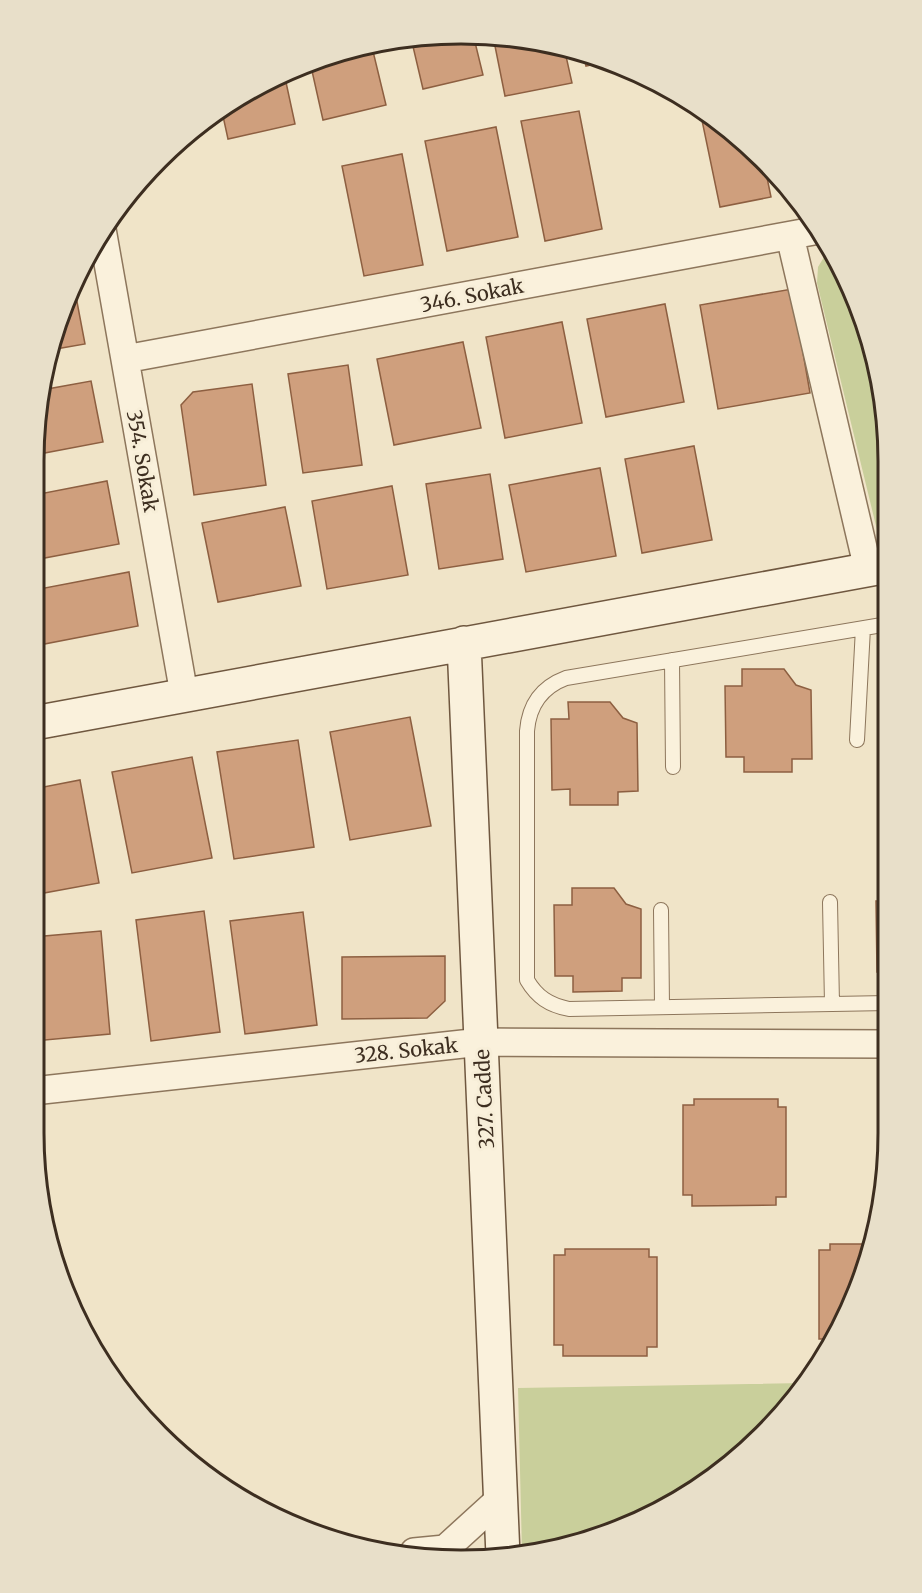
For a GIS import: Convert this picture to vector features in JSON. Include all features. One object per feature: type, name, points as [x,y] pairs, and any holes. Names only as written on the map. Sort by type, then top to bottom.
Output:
[{"type":"street","name":"346. Sokak","points":[[125,359],[810,232]]},
{"type":"street","points":[[44,721],[878,568],[790,236]]},
{"type":"street","name":"354. Sokak","points":[[105,243],[184,694]]},
{"type":"street","name":"327. Cadde","points":[[464,643],[503,1547]]},
{"type":"street","name":"328. Sokak","points":[[44,1090],[481,1042],[878,1044]]},
{"type":"street","points":[[446,1549],[501,1498]]},
{"type":"lane","points":[[878,626],[566,678],[555,682],[536,699],[528,720],[527,731],[527,980],[539,997],[558,1007],[569,1009],[878,1003]]},
{"type":"lane","points":[[856,740],[863,628]]},
{"type":"lane","points":[[672,660],[673,767]]},
{"type":"lane","points":[[830,902],[832,1004]]},
{"type":"lane","points":[[661,910],[662,1007]]},
{"type":"green space","points":[[825,256],[847,301],[864,353],[878,434],[878,530],[817,283],[818,267]]},
{"type":"green space","points":[[794,1383],[775,1407],[736,1446],[670,1494],[621,1518],[595,1527],[522,1545],[518,1388]]},
{"type":"building","points":[[475,44],[483,75],[423,89],[413,46]]},
{"type":"building","points":[[495,45],[566,57],[572,83],[505,96]]},
{"type":"building","points":[[374,53],[386,105],[323,120],[312,71]]},
{"type":"building","points":[[286,82],[295,124],[228,139],[223,118],[252,99]]},
{"type":"building","points":[[579,111],[602,229],[545,241],[521,121]]},
{"type":"building","points":[[702,121],[736,147],[767,178],[771,197],[720,207]]},
{"type":"building","points":[[496,127],[518,237],[447,251],[425,141]]},
{"type":"building","points":[[402,154],[423,265],[364,276],[342,166]]},
{"type":"building","points":[[792,289],[810,393],[718,409],[700,305]]},
{"type":"building","points":[[76,298],[85,344],[59,348]]},
{"type":"building","points":[[665,304],[684,402],[606,417],[587,319]]},
{"type":"building","points":[[562,322],[582,423],[505,438],[486,337]]},
{"type":"building","points":[[463,342],[481,428],[394,445],[377,359]]},
{"type":"building","points":[[348,365],[362,465],[303,473],[288,374]]},
{"type":"building","points":[[91,381],[103,442],[44,453],[44,434],[50,388]]},
{"type":"building","points":[[252,384],[266,485],[194,495],[181,405],[193,392]]},
{"type":"building","points":[[694,446],[712,540],[642,553],[625,459]]},
{"type":"building","points":[[600,468],[616,556],[526,572],[509,485]]},
{"type":"building","points":[[490,474],[503,559],[439,569],[426,484]]},
{"type":"building","points":[[107,481],[119,544],[44,558],[44,493]]},
{"type":"building","points":[[392,486],[408,575],[327,589],[312,501]]},
{"type":"building","points":[[285,507],[301,586],[218,602],[202,523]]},
{"type":"building","points":[[129,572],[138,626],[44,644],[44,588]]},
{"type":"building","points":[[742,669],[784,669],[796,685],[811,690],[812,759],[792,759],[792,772],[744,772],[744,757],[726,757],[725,686],[742,686]]},
{"type":"building","points":[[568,702],[610,702],[623,718],[637,723],[638,791],[618,792],[618,805],[570,805],[570,789],[552,790],[551,719],[569,719]]},
{"type":"building","points":[[410,717],[431,826],[350,840],[330,732]]},
{"type":"building","points":[[298,740],[314,847],[234,859],[217,752]]},
{"type":"building","points":[[192,757],[212,858],[132,873],[112,772]]},
{"type":"building","points":[[80,780],[99,883],[44,893],[44,787]]},
{"type":"building","points":[[572,888],[614,888],[626,904],[641,909],[641,978],[622,978],[622,991],[573,992],[573,976],[555,976],[554,905],[572,905]]},
{"type":"building","points":[[876,901],[878,901],[878,972]]},
{"type":"building","points":[[204,911],[220,1032],[151,1041],[136,920]]},
{"type":"building","points":[[303,912],[317,1025],[245,1034],[230,921]]},
{"type":"building","points":[[101,931],[110,1034],[44,1040],[44,936]]},
{"type":"building","points":[[445,956],[445,1001],[427,1018],[342,1019],[342,957]]},
{"type":"building","points":[[694,1099],[778,1099],[778,1107],[786,1107],[786,1197],[776,1197],[776,1205],[692,1206],[692,1195],[683,1195],[683,1105],[694,1105]]},
{"type":"building","points":[[830,1244],[863,1244],[847,1292],[824,1339],[819,1339],[819,1250],[830,1250]]},
{"type":"building","points":[[565,1249],[649,1249],[649,1257],[657,1257],[657,1347],[647,1347],[647,1356],[563,1356],[563,1345],[554,1345],[554,1255],[565,1255]]}]
